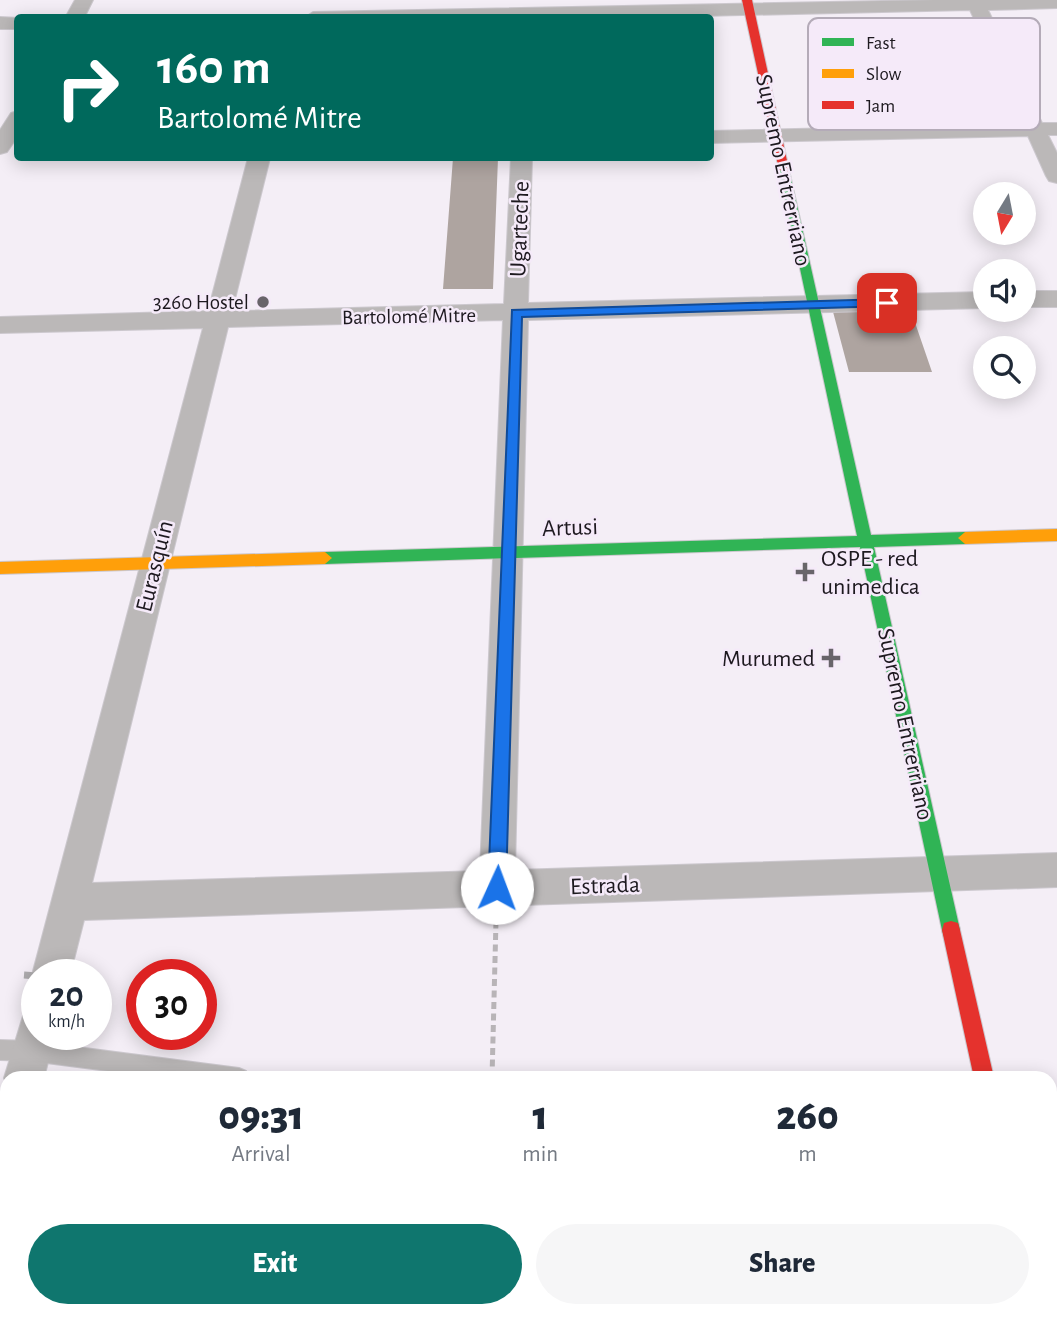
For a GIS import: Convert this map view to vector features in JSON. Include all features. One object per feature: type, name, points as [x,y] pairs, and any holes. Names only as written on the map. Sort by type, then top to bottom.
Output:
[{"type":"street","points":[[975,2],[982,18]]},
{"type":"street","points":[[348,14],[748,5],[1057,3]]},
{"type":"street","name":"Supremo Entrerriano","points":[[748,5],[982,1071]]},
{"type":"street","points":[[0,149],[14,124]]},
{"type":"street","points":[[714,137],[1035,130],[1057,176]]},
{"type":"street","name":"Eurasquín","points":[[55,959],[258,161]]},
{"type":"street","name":"Ugarteche","points":[[497,888],[521,161]]},
{"type":"street","points":[[1036,299],[1057,299]]},
{"type":"street","name":"Bartolomé Mitre","points":[[0,325],[973,300]]},
{"type":"street","name":"Artusi","points":[[0,568],[1057,535]]},
{"type":"street","name":"Estrada","points":[[69,902],[1057,870]]},
{"type":"lane","points":[[23,1052],[181,1071]]},
{"type":"path","points":[[492,1071],[497,888]]},
{"type":"building","points":[[453,161],[498,161],[493,289],[443,289]]},
{"type":"building","points":[[832,308],[910,308],[932,372],[849,372]]},
{"type":"traffic: fast","points":[[784,170],[951,930]]},
{"type":"traffic: fast","points":[[325,558],[965,538]]},
{"type":"traffic: slow","points":[[965,538],[1057,535]]},
{"type":"traffic: slow","points":[[0,568],[325,558]]},
{"type":"traffic: jam","points":[[747,0],[784,170]]},
{"type":"traffic: jam","points":[[951,930],[982,1071]]},
{"type":"place","name":"3260 Hostel","points":[[263,302]]},
{"type":"place","name":"OSPE - red unimedica","points":[[805,572]]},
{"type":"place","name":"Murumed","points":[[831,658]]},
{"type":"route","points":[[497,888],[516,313],[887,303]]}]
